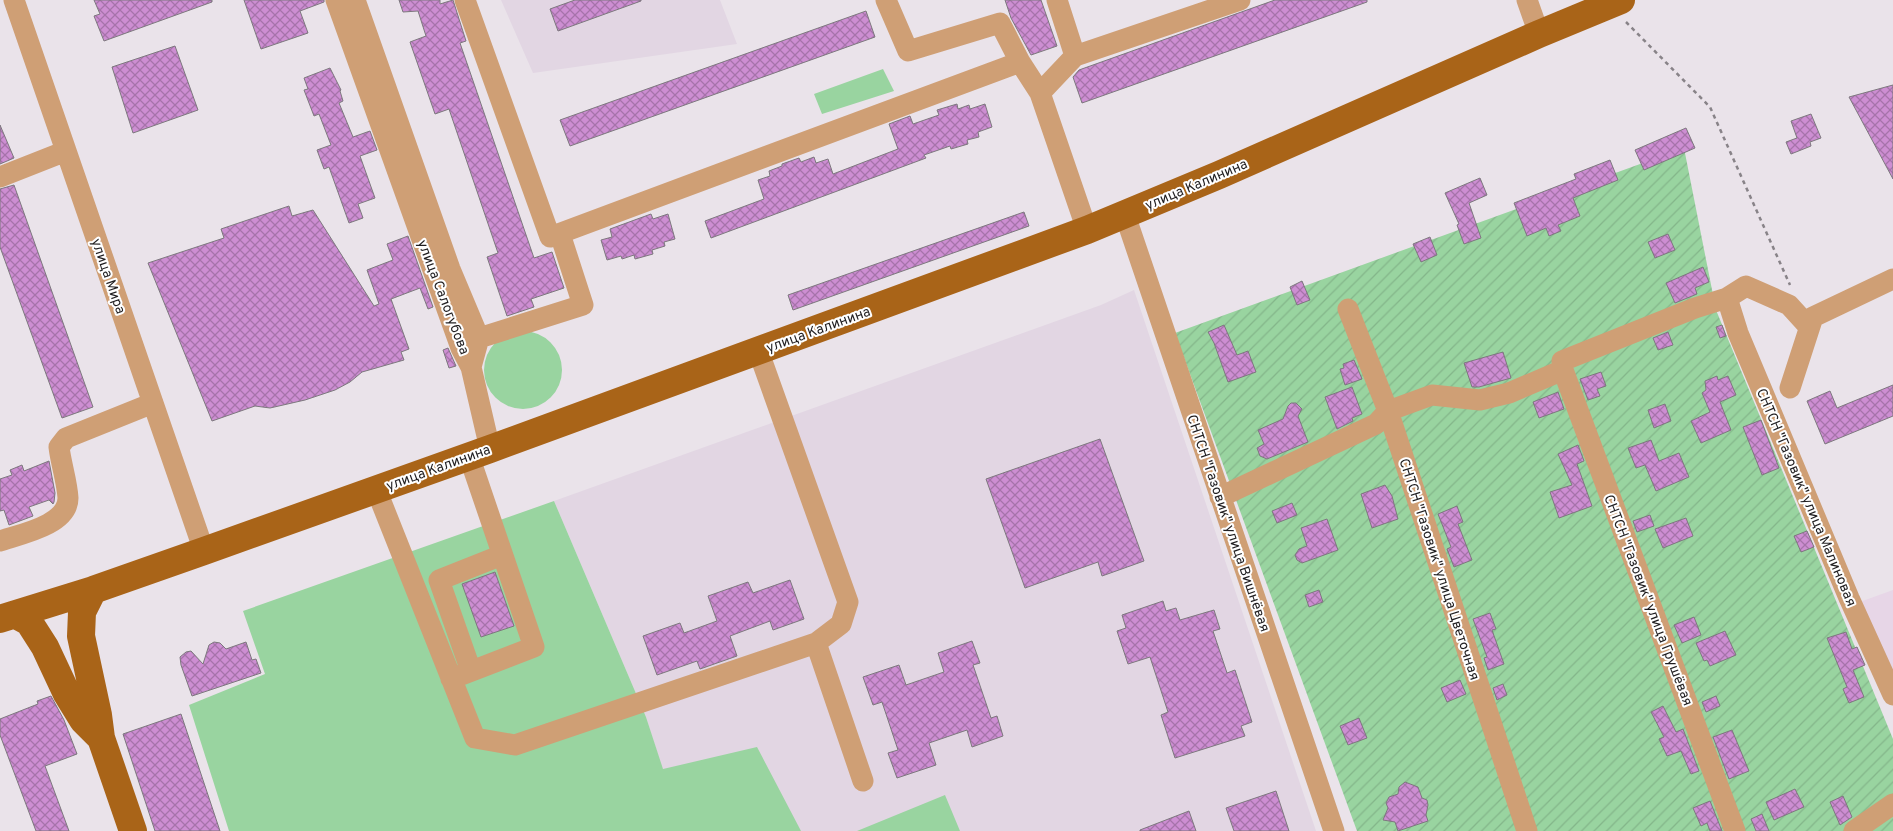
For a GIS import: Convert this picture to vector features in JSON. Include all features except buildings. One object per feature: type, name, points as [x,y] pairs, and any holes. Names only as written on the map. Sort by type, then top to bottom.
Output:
[{"type":"main road","name":"улица Калинина","points":[[8,617],[93,590],[376,490],[1087,230],[1539,34],[1623,10]]},
{"type":"main road","points":[[93,590],[82,612],[81,636],[101,738],[133,831]]},
{"type":"main road","points":[[8,617],[29,622],[46,647],[66,694],[83,720],[101,738]]},
{"type":"street","name":"улица Мира","points":[[14,0],[204,551]]},
{"type":"street","name":"улица Салогубова","points":[[351,0],[450,269],[480,338],[471,367]]},
{"type":"street","name":"улица Салогубова","points":[[351,0],[457,339],[471,367]]},
{"type":"street","points":[[465,0],[550,237],[1020,62]]},
{"type":"street","points":[[886,0],[908,51],[1000,23],[1020,62],[1040,93],[1087,230]]},
{"type":"street","points":[[1057,0],[1075,56]]},
{"type":"street","points":[[1040,93],[1075,56],[1240,0]]},
{"type":"street","points":[[1527,0],[1539,34]]},
{"type":"street","points":[[0,177],[66,151]]},
{"type":"street","name":"СНТСН \"Газовик\" улица Вишнёвая","points":[[1125,215],[1334,831]]},
{"type":"street","points":[[480,338],[584,305],[560,234]]},
{"type":"street","points":[[1790,388],[1813,317],[1893,279]]},
{"type":"street","points":[[1220,496],[1376,424],[1388,411],[1432,395],[1480,400],[1509,393],[1563,370],[1562,361],[1695,308],[1727,298],[1746,286],[1789,305],[1809,327]]},
{"type":"street","name":"СНТСН \"Газовик\" улица Малиновая","points":[[1727,298],[1738,333],[1849,598],[1893,695]]},
{"type":"street","name":"СНТСН \"Газовик\" улица Цветочная","points":[[1348,310],[1388,411],[1528,831]]},
{"type":"street","points":[[376,490],[475,738],[515,745],[816,643],[841,624],[848,602],[758,350]]},
{"type":"street","points":[[451,679],[534,647],[502,555],[479,453],[471,367]]},
{"type":"street","name":"СНТСН \"Газовик\" улица Грушёвая","points":[[1563,370],[1735,831]]},
{"type":"street","points":[[0,541],[55,520],[66,510],[68,498],[59,447],[66,438],[153,403]]},
{"type":"street","points":[[471,671],[439,580],[502,555]]},
{"type":"street","points":[[816,643],[864,781]]},
{"type":"street","points":[[1854,831],[1893,804]]},
{"type":"path","points":[[1623,10],[1710,106],[1794,292]]},
{"type":"shaded area","points":[[501,0],[720,0],[737,44],[533,73]]},
{"type":"shaded area","points":[[1134,290],[1316,831],[682,831],[646,717],[554,501],[1101,305]]},
{"type":"shaded area","points":[[1893,590],[1893,705],[1857,603]]},
{"type":"green space","points":[[883,69],[894,91],[822,114],[814,94]]},
{"type":"green space","points":[[1684,148],[1716,310],[1893,739],[1893,831],[1357,831],[1175,333]]},
{"type":"green space","points":[[515,331],[531,331],[545,337],[556,348],[562,362],[562,378],[556,392],[545,403],[531,409],[515,409],[501,403],[490,392],[484,378],[484,362],[490,348],[501,337]]},
{"type":"green space","points":[[554,501],[646,717],[663,769],[757,747],[801,831],[229,831],[189,705],[265,674],[243,611]]},
{"type":"green space","points":[[945,795],[960,831],[857,831]]}]
